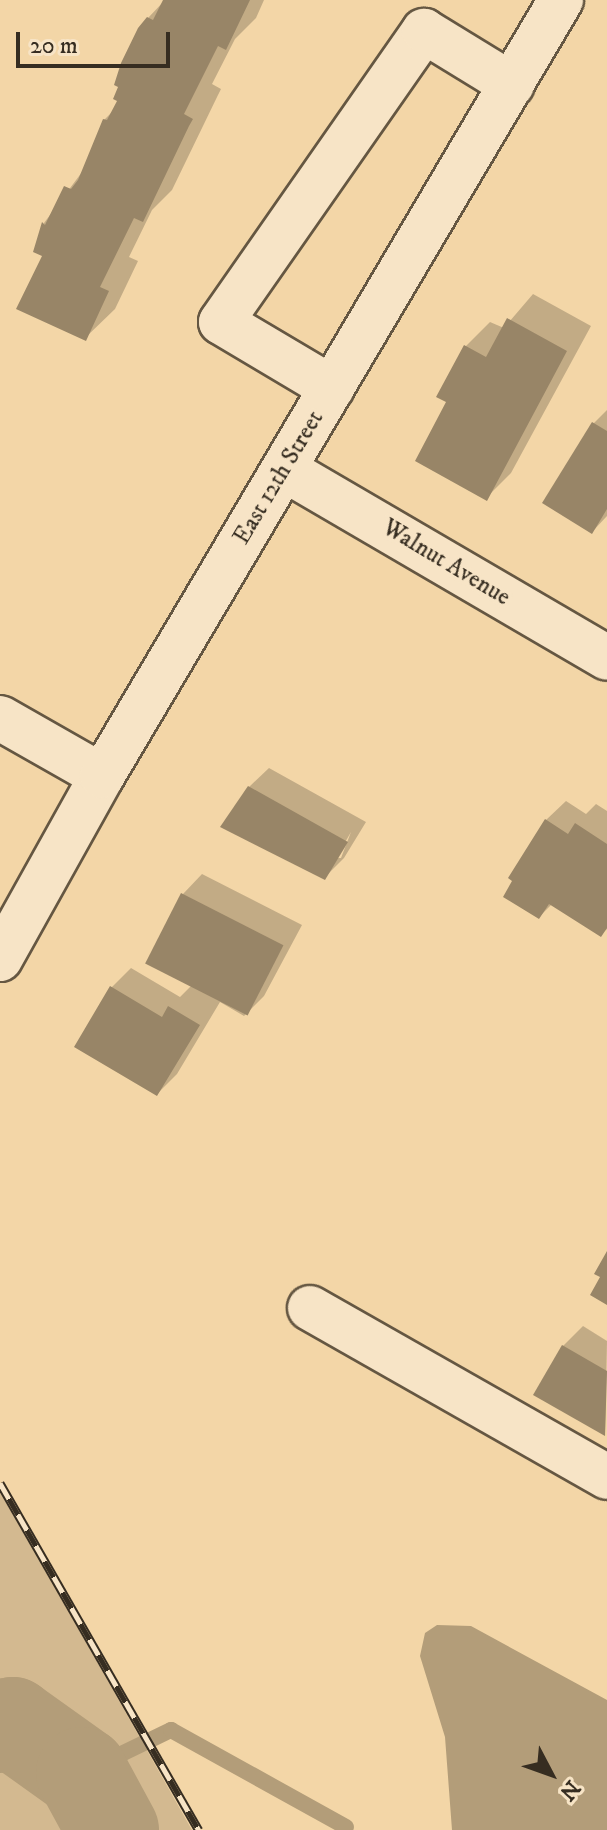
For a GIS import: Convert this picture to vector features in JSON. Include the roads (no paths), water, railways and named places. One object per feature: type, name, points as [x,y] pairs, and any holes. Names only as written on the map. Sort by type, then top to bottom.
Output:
[{"type":"street","name":"East 12th Street","points":[[0,959],[102,776],[561,0]]},
{"type":"street","points":[[332,388],[221,322],[424,31],[512,85]]},
{"type":"street","name":"Walnut Avenue","points":[[284,469],[607,658]]},
{"type":"street","points":[[0,718],[102,776]]},
{"type":"street","points":[[310,1308],[607,1477]]},
{"type":"waterway","points":[[0,1727],[12,1723],[82,1773],[113,1830]]},
{"type":"waterway","points":[[82,1773],[171,1730],[346,1827]]},
{"type":"railway","points":[[0,1483],[199,1830]]}]
